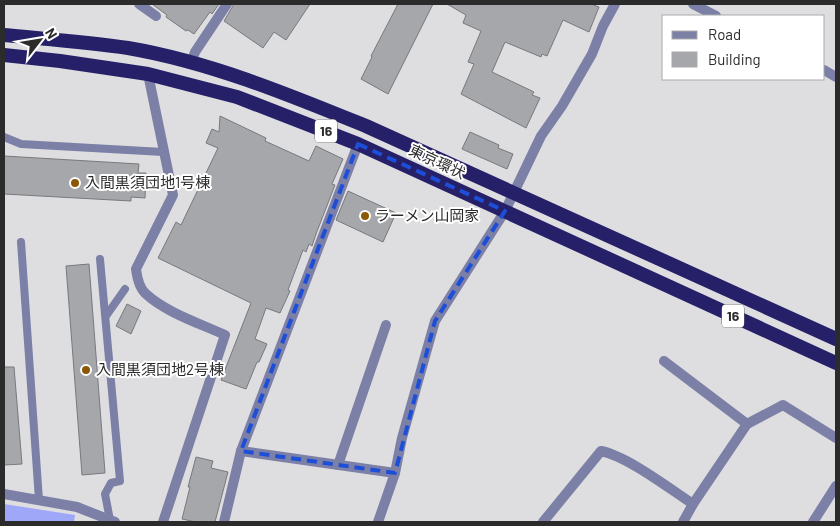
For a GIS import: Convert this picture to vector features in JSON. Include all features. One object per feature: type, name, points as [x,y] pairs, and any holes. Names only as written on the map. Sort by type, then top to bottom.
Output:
[{"type":"highway","name":"東京環状","points":[[4,35],[66,40],[130,49],[191,63],[245,80],[350,119],[836,338]]},
{"type":"highway","name":"東京環状","points":[[4,56],[60,61],[148,74],[238,97],[358,144],[836,363]]},
{"type":"street","points":[[139,4],[156,16]]},
{"type":"street","points":[[191,63],[195,52],[227,4]]},
{"type":"street","points":[[378,522],[395,473],[402,438],[435,322],[505,211],[541,136],[562,106],[592,54],[603,26],[615,4]]},
{"type":"street","points":[[694,4],[714,15]]},
{"type":"street","points":[[825,71],[836,77]]},
{"type":"street","points":[[148,74],[173,195],[136,269],[137,277],[144,292],[168,308],[226,335],[164,522]]},
{"type":"street","points":[[224,522],[241,451],[358,144]]},
{"type":"street","points":[[338,465],[386,325]]},
{"type":"street","points":[[664,362],[747,424]]},
{"type":"street","points":[[683,522],[747,424],[783,405],[836,438]]},
{"type":"street","points":[[241,451],[395,473]]},
{"type":"street","points":[[543,522],[601,451],[610,453],[644,472],[693,504]]},
{"type":"street","points":[[813,522],[836,486]]},
{"type":"street","points":[[4,494],[77,507],[113,521]]},
{"type":"lane","points":[[4,137],[21,144],[163,152]]},
{"type":"lane","points":[[21,242],[39,500]]},
{"type":"lane","points":[[100,259],[120,481],[111,483],[105,494],[113,521]]},
{"type":"lane","points":[[106,316],[125,288]]},
{"type":"highlighted area","points":[[358,144],[505,211],[435,321],[395,473],[241,451]]},
{"type":"shaded area","points":[[4,504],[75,515],[74,522],[4,522]]},
{"type":"building","points":[[152,4],[219,4],[212,14],[210,12],[194,34],[188,30],[186,31],[166,17],[167,15]]},
{"type":"building","points":[[234,4],[310,4],[286,40],[274,32],[263,48],[224,21]]},
{"type":"building","points":[[398,4],[433,4],[388,94],[361,79]]},
{"type":"building","points":[[447,4],[591,4],[599,7],[589,32],[563,20],[547,56],[542,54],[541,57],[505,42],[492,72],[534,92],[532,95],[540,98],[526,128],[461,94],[474,64],[468,62],[481,31],[463,23],[466,15]]},
{"type":"building","points":[[220,116],[266,138],[265,141],[309,161],[316,146],[343,159],[332,184],[335,185],[312,246],[309,244],[306,252],[303,250],[288,290],[290,291],[280,313],[266,308],[255,339],[267,344],[246,389],[221,380],[251,303],[158,258],[176,222],[181,225],[218,148],[206,143],[212,129],[219,132]]},
{"type":"building","points":[[470,132],[499,145],[498,148],[513,154],[507,169],[462,149]]},
{"type":"building","name":"入間黒須団地1号棟","points":[[4,156],[139,164],[138,173],[146,173],[145,198],[131,197],[131,201],[4,194]]},
{"type":"building","name":"ラーメン山岡家","points":[[348,191],[396,213],[383,242],[336,220]]},
{"type":"building","name":"入間黒須団地2号棟","points":[[89,264],[105,473],[82,475],[66,266]]},
{"type":"building","points":[[127,304],[141,311],[131,334],[116,326]]},
{"type":"building","points":[[4,367],[14,367],[22,464],[4,465]]},
{"type":"building","points":[[196,457],[213,461],[211,468],[228,472],[215,522],[196,522],[182,519]]},
{"type":"place","name":"入間黒須団地1号棟","points":[[75,183]]},
{"type":"place","name":"ラーメン山岡家","points":[[365,216]]},
{"type":"place","name":"入間黒須団地2号棟","points":[[86,370]]}]
